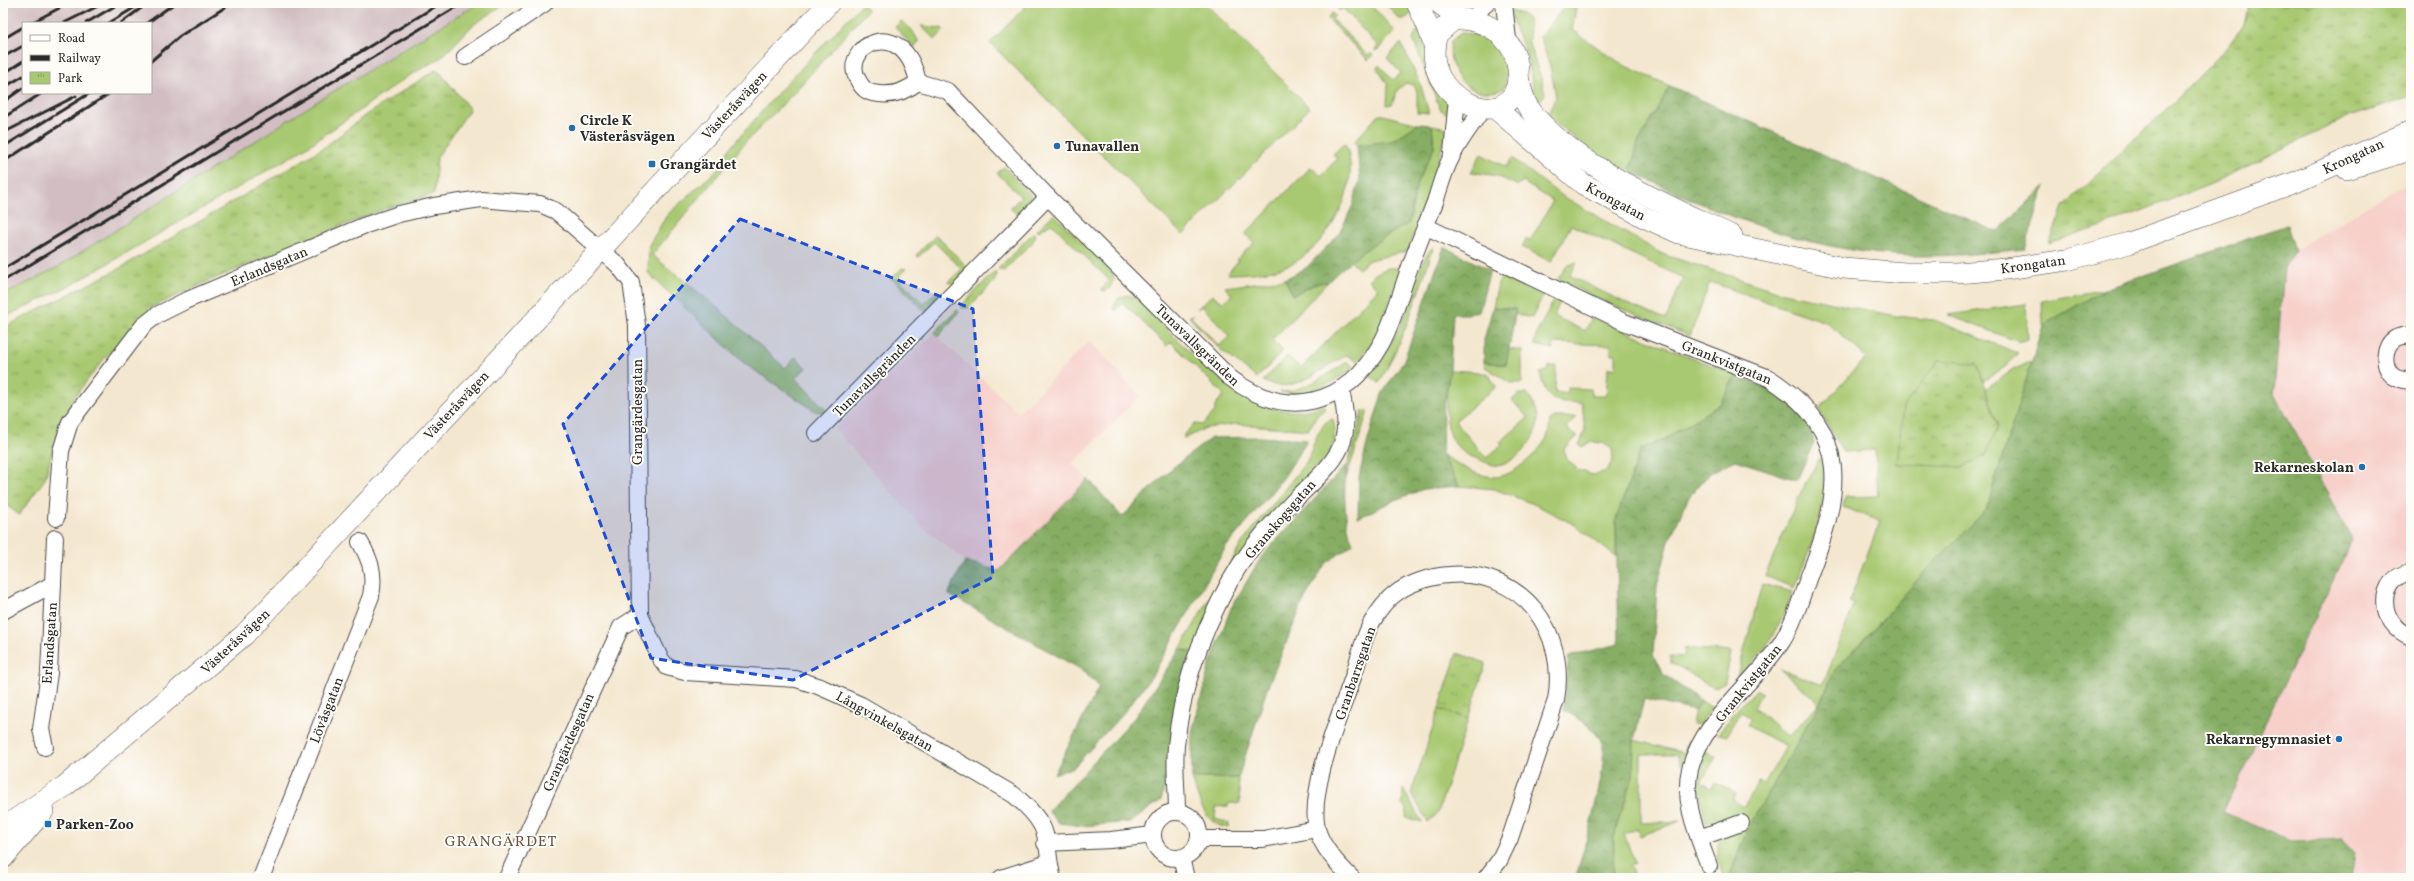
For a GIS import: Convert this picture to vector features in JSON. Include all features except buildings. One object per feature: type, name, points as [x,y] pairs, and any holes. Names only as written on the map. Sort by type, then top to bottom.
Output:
[{"type":"street","points":[[465,57],[545,3]]},
{"type":"street","name":"Västeråsvägen","points":[[3,828],[65,786],[244,635],[829,3]]},
{"type":"street","points":[[1416,3],[1428,27],[1434,46]]},
{"type":"street","points":[[1439,3],[1467,19],[1492,28],[1508,40]]},
{"type":"street","points":[[1486,3],[1467,19],[1453,20],[1444,26],[1437,34],[1433,58],[1439,76],[1445,86],[1457,97],[1489,108],[1507,102],[1516,91],[1518,78],[1518,64],[1508,40],[1504,3]]},
{"type":"street","name":"Krongatan","points":[[1518,78],[1528,106],[1565,143],[1622,183],[1760,249]]},
{"type":"street","name":"Tunavallsgränden","points":[[918,82],[948,91],[1048,197],[1229,377],[1244,389],[1262,398],[1283,403],[1304,403],[1324,397],[1341,389],[1360,371],[1381,345],[1390,325],[1425,226],[1452,156],[1457,97]]},
{"type":"street","name":"Krongatan","points":[[1489,108],[1583,184],[1612,201],[1679,233],[1844,268],[1905,273],[1957,273],[2006,269],[2067,260],[2129,243],[2296,182],[2411,131]]},
{"type":"street","name":"Tunavallsgränden","points":[[1452,156],[1489,108]]},
{"type":"street","name":"Krongatan","points":[[2296,182],[2388,159],[2411,150]]},
{"type":"street","name":"Tunavallsgränden","points":[[816,433],[1048,197]]},
{"type":"street","name":"Erlandsgatan","points":[[56,518],[61,450],[70,422],[143,326],[157,315],[185,300],[399,214],[434,206],[481,200],[540,204],[556,211],[600,249]]},
{"type":"street","name":"Grankvistgatan","points":[[1425,226],[1624,322],[1769,378],[1789,390],[1806,407],[1821,429],[1829,448],[1834,469],[1834,492],[1830,518],[1820,549],[1782,642],[1706,733],[1697,750],[1690,770],[1688,793],[1691,815],[1709,866]]},
{"type":"street","name":"Grangärdesgatan","points":[[600,249],[618,266],[631,282],[635,304],[637,333],[638,587]]},
{"type":"street","points":[[2411,335],[2396,338],[2388,345],[2385,354],[2387,366],[2393,375],[2411,382]]},
{"type":"street","name":"Granskogsgatan","points":[[1178,812],[1175,769],[1176,745],[1186,687],[1200,647],[1217,606],[1244,559],[1285,510],[1334,457],[1343,440],[1346,418],[1341,389]]},
{"type":"street","name":"Erlandsgatan","points":[[45,747],[41,729],[49,673],[55,538]]},
{"type":"street","name":"Lövåsgatan","points":[[261,878],[371,596],[374,578],[369,557],[360,542]]},
{"type":"street","points":[[2411,572],[2397,578],[2389,587],[2385,605],[2385,612],[2392,625],[2411,637]]},
{"type":"street","name":"Granbarrsgatan","points":[[1352,878],[1329,852],[1317,829],[1316,808],[1324,762],[1372,623],[1395,594],[1413,584],[1442,575],[1460,574],[1479,576],[1499,582],[1516,591],[1533,605],[1553,641],[1558,661],[1560,682],[1556,700],[1510,838],[1499,861],[1486,878]]},
{"type":"street","points":[[3,611],[53,584]]},
{"type":"street","name":"Långvinkelsgatan","points":[[638,587],[640,615],[660,658],[667,667],[685,672],[796,679],[842,696],[1014,795],[1028,807],[1044,832],[1050,870]]},
{"type":"street","name":"Grangärdesgatan","points":[[507,878],[617,634],[621,627],[640,615]]},
{"type":"street","name":"Västeråsvägen","points":[[3,858],[65,786]]},
{"type":"street","points":[[1178,812],[1185,814],[1196,824],[1199,839],[1190,854],[1181,858],[1171,858],[1161,853],[1155,845],[1153,834],[1155,826],[1160,818],[1178,812]]},
{"type":"street","points":[[1699,838],[1741,823]]},
{"type":"street","points":[[1199,839],[1263,838],[1317,829]]},
{"type":"street","points":[[1045,843],[1111,840],[1153,834]]},
{"type":"street","points":[[1181,858],[1186,878]]},
{"type":"street","points":[[1001,878],[1050,870]]},
{"type":"highlighted area","points":[[740,219],[973,309],[993,577],[793,680],[651,658],[563,424]]},
{"type":"shaded area","points":[[3,3],[479,3],[318,101],[58,267],[3,295]]},
{"type":"shaded area","name":"Rekarneskolan","points":[[2401,186],[2411,187],[2411,878],[2351,878],[2355,853],[2342,839],[2290,841],[2223,812],[2352,540],[2274,393],[2284,268],[2295,250]]},
{"type":"shaded area","points":[[934,333],[1018,413],[1090,341],[1140,396],[1072,464],[1088,479],[999,571],[965,561],[921,526],[835,429]]},
{"type":"green space","points":[[479,3],[507,3],[473,25],[442,57],[407,77],[304,149],[73,284],[3,318],[3,295],[58,267],[318,101]]},
{"type":"green space","points":[[1029,3],[1205,3],[1310,108],[1183,235],[990,43]]},
{"type":"green space","points":[[1369,3],[1395,31],[1377,51],[1375,50],[1378,46],[1343,8],[1340,11],[1333,4]]},
{"type":"green space","points":[[1385,3],[1409,3],[1416,11],[1404,19],[1399,19]]},
{"type":"green space","points":[[1568,3],[1577,3],[1572,30],[1623,65],[1670,86],[1638,143],[1630,171],[1600,159],[1547,116],[1556,97],[1550,66],[1540,37]]},
{"type":"green space","points":[[2249,3],[2411,3],[2411,96],[2350,116],[2211,184],[2113,222],[2049,244],[2063,207],[2179,97],[2223,52],[2244,25]]},
{"type":"green space","points":[[862,4],[868,10],[790,97],[744,144],[652,255],[718,308],[785,368],[796,357],[806,368],[795,378],[829,413],[815,411],[744,363],[648,273],[649,245],[667,215],[718,169],[729,149],[784,86]]},
{"type":"green space","points":[[1511,11],[1522,14],[1529,20],[1529,44],[1545,94],[1537,104],[1527,55],[1513,23]]},
{"type":"green space","points":[[1332,13],[1335,16],[1332,19],[1368,56],[1371,53],[1373,55],[1368,60],[1328,19]]},
{"type":"green space","points":[[901,21],[912,30],[919,42],[914,48],[895,27]]},
{"type":"green space","points":[[921,26],[941,28],[944,30],[935,40]]},
{"type":"green space","points":[[1418,29],[1449,105],[1447,114],[1440,109],[1413,39]]},
{"type":"green space","points":[[1461,33],[1482,37],[1499,49],[1505,58],[1507,67],[1507,78],[1503,89],[1491,92],[1470,88],[1462,82],[1456,74],[1450,53],[1451,41]]},
{"type":"green space","points":[[1401,43],[1420,83],[1429,113],[1417,112],[1417,91],[1413,85],[1406,83],[1398,89],[1392,104],[1387,105],[1388,85],[1377,68],[1379,65],[1393,80],[1401,73],[1387,58]]},
{"type":"green space","points":[[437,69],[470,109],[437,157],[434,194],[381,210],[211,280],[152,307],[108,354],[75,396],[57,434],[45,479],[19,515],[3,502],[3,328],[122,267],[280,174],[326,146],[367,114]]},
{"type":"green space","points":[[1670,86],[1997,232],[2045,186],[2025,249],[1971,254],[1918,256],[1882,254],[1848,249],[1816,243],[1752,224],[1660,185],[1630,171],[1638,143]]},
{"type":"green space","points":[[1379,114],[1418,124],[1392,141],[1357,145],[1355,141]]},
{"type":"green space","points":[[1418,124],[1432,125],[1434,148],[1417,183],[1409,223],[1386,236],[1366,250],[1347,264],[1328,282],[1318,283],[1293,295],[1285,279],[1306,268],[1339,234],[1353,205],[1360,179],[1357,145],[1392,141]]},
{"type":"green space","points":[[1432,125],[1447,128],[1426,203],[1408,251],[1369,260],[1359,269],[1349,260],[1364,249],[1409,223],[1417,183],[1434,148]]},
{"type":"green space","points":[[1345,143],[1349,158],[1350,173],[1348,189],[1335,220],[1326,234],[1304,256],[1287,266],[1257,273],[1227,274],[1238,261],[1237,259],[1254,243],[1245,234],[1311,167],[1321,176],[1337,159],[1333,154]]},
{"type":"green space","points":[[1481,154],[1506,167],[1512,158],[1559,194],[1662,254],[1783,293],[1896,316],[1934,320],[2018,353],[2005,367],[1983,381],[1977,364],[1903,407],[1898,464],[1998,427],[1985,389],[2013,370],[2032,361],[1986,510],[1835,670],[1818,707],[1747,830],[1729,878],[1723,878],[1718,859],[1718,842],[1744,824],[1741,816],[1706,823],[1698,787],[1706,751],[1716,757],[1701,782],[1711,788],[1715,782],[1736,794],[1733,800],[1744,807],[1759,781],[1764,784],[1786,747],[1747,725],[1751,718],[1741,712],[1727,736],[1718,734],[1739,707],[1757,690],[1763,693],[1753,706],[1788,737],[1819,703],[1780,669],[1823,685],[1854,604],[1849,602],[1880,521],[1843,507],[1845,497],[1878,496],[1875,450],[1843,452],[1819,409],[1866,357],[1828,323],[1710,282],[1690,336],[1600,300],[1558,279],[1567,266],[1577,262],[1570,276],[1632,306],[1666,319],[1683,278],[1571,225],[1551,262],[1522,247],[1526,239],[1530,241],[1553,201],[1523,182],[1518,186],[1497,176],[1471,172]]},
{"type":"green space","points":[[1004,167],[1032,196],[1026,213],[1021,218],[1010,208],[1021,197],[997,173]]},
{"type":"green space","points":[[1054,214],[1113,274],[1114,279],[1109,289],[1104,291],[1101,290],[1109,280],[1051,223],[1039,231],[1037,230]]},
{"type":"green space","points":[[2287,225],[2295,250],[2284,268],[2274,393],[2352,540],[2223,812],[2290,841],[2342,839],[2355,853],[2351,878],[1729,878],[1747,830],[1818,707],[1835,670],[1871,633],[1924,572],[1986,510],[2043,325],[2106,289]]},
{"type":"green space","points":[[1033,233],[1036,235],[1032,243],[1004,271],[998,269]]},
{"type":"green space","points":[[936,235],[970,270],[956,285],[948,282],[962,269],[934,242],[918,257],[917,254]]},
{"type":"green space","points":[[1434,246],[1403,333],[1379,383],[1370,376],[1387,350],[1401,324],[1409,305],[1421,266]]},
{"type":"green space","points":[[1444,247],[1490,270],[1479,312],[1453,314],[1450,370],[1443,410],[1442,454],[1459,486],[1424,489],[1395,500],[1358,518],[1359,476],[1382,394],[1404,360]]},
{"type":"green space","points":[[902,268],[906,269],[898,278],[924,304],[937,291],[940,302],[928,314],[894,280],[891,279]]},
{"type":"green space","points":[[1388,268],[1399,268],[1401,272],[1377,335],[1358,362],[1347,355],[1306,379],[1285,386],[1274,385],[1263,381],[1287,356],[1301,368],[1378,289],[1369,280],[1375,274]]},
{"type":"green space","points":[[995,271],[997,274],[994,282],[968,308],[960,307]]},
{"type":"green space","points":[[1503,275],[1543,295],[1532,318],[1514,314],[1515,309],[1493,307],[1498,283]]},
{"type":"green space","points":[[1285,279],[1293,295],[1318,283],[1328,282],[1272,340],[1283,351],[1257,378],[1220,349],[1189,317],[1194,314],[1191,317],[1219,346],[1230,336],[1202,306],[1197,309],[1212,295],[1223,302],[1232,295],[1225,287]]},
{"type":"green space","points":[[2106,289],[2043,325],[2042,301]]},
{"type":"green space","points":[[1128,295],[1137,298],[1197,358],[1221,379],[1246,396],[1271,407],[1297,411],[1323,405],[1326,408],[1317,416],[1308,430],[1237,424],[1206,428],[1184,439],[1184,434],[1195,424],[1203,425],[1215,411],[1215,405],[1224,395],[1171,342],[1167,346],[1123,303],[1115,311],[1113,307],[1119,298]]},
{"type":"green space","points":[[1554,299],[1560,302],[1554,316],[1585,331],[1592,318],[1736,375],[1720,404],[1665,439],[1641,449],[1616,519],[1616,557],[1575,525],[1536,505],[1494,489],[1459,486],[1442,454],[1479,474],[1493,477],[1500,476],[1515,470],[1541,447],[1549,431],[1550,420],[1556,417],[1577,417],[1566,427],[1572,434],[1578,436],[1564,449],[1565,457],[1578,470],[1593,475],[1607,471],[1613,460],[1612,449],[1603,443],[1590,442],[1581,448],[1579,445],[1585,430],[1582,403],[1564,402],[1553,399],[1549,396],[1546,390],[1540,373],[1547,371],[1548,366],[1556,366],[1555,393],[1567,393],[1567,388],[1591,389],[1591,396],[1606,396],[1608,368],[1616,368],[1616,354],[1611,354],[1611,345],[1554,343],[1553,349],[1534,345],[1536,335]]},
{"type":"green space","points":[[2026,304],[2028,339],[2019,342],[1948,315]]},
{"type":"green space","points":[[1493,307],[1516,309],[1506,365],[1484,362],[1484,340]]},
{"type":"green space","points":[[957,310],[959,312],[938,337],[935,332]]},
{"type":"green space","points":[[1509,349],[1522,351],[1522,383],[1510,383],[1485,367],[1484,362],[1506,365]]},
{"type":"green space","points":[[1939,360],[1977,364],[1998,427],[1984,457],[1960,467],[1897,464],[1903,407]]},
{"type":"green space","points":[[1347,362],[1354,367],[1329,384],[1300,393],[1290,394],[1280,392],[1306,386],[1324,377]]},
{"type":"green space","points":[[1450,370],[1479,372],[1489,375],[1496,387],[1455,421],[1486,458],[1502,445],[1500,442],[1528,418],[1512,400],[1519,394],[1527,394],[1538,415],[1537,429],[1530,442],[1514,459],[1502,465],[1493,465],[1465,454],[1455,444],[1450,435],[1446,413]]},
{"type":"green space","points":[[1736,375],[1790,399],[1809,425],[1814,442],[1797,480],[1735,460],[1710,473],[1689,497],[1670,538],[1657,586],[1653,655],[1664,675],[1702,701],[1695,711],[1644,699],[1634,740],[1633,777],[1614,834],[1613,878],[1576,878],[1599,788],[1603,754],[1602,743],[1595,732],[1580,720],[1563,710],[1569,656],[1619,644],[1616,519],[1641,449],[1665,439],[1720,404]]},
{"type":"green space","points":[[1362,411],[1368,411],[1345,482],[1348,464]]},
{"type":"green space","points":[[1333,419],[1335,429],[1333,446],[1326,458],[1282,502],[1194,652],[1180,649],[1242,543],[1307,461],[1318,433],[1326,422]]},
{"type":"green space","points":[[1259,437],[1307,440],[1284,477],[1226,547],[1152,676],[1125,711],[1074,767],[1054,774],[1099,687],[1082,670],[948,594],[965,561],[999,571],[1088,479],[1122,517],[1170,470],[1211,438]]},
{"type":"green space","points":[[1823,458],[1825,475],[1822,508],[1813,540],[1794,588],[1765,576],[1800,494],[1819,459]]},
{"type":"green space","points":[[1346,465],[1345,505],[1347,525],[1353,544],[1325,564],[1304,600],[1268,686],[1238,778],[1192,778],[1192,732],[1210,664],[1231,608],[1262,556]]},
{"type":"green space","points":[[1762,584],[1793,592],[1777,628],[1764,650],[1747,669],[1737,677]]},
{"type":"green space","points":[[1685,648],[1731,652],[1725,683],[1716,688],[1703,682],[1678,666],[1671,664],[1670,656],[1684,657]]},
{"type":"green space","points":[[1180,649],[1194,652],[1169,770],[1161,800],[1131,822],[1083,826],[1059,823],[1048,811],[1135,717]]},
{"type":"green space","points":[[1457,653],[1486,663],[1468,719],[1439,709]]},
{"type":"green space","points":[[1702,701],[1712,708],[1700,724],[1692,724],[1695,711]]},
{"type":"green space","points":[[1439,709],[1468,719],[1438,813],[1428,822],[1411,793]]},
{"type":"green space","points":[[1634,740],[1684,753],[1688,740],[1690,743],[1681,765],[1677,754],[1641,754],[1641,823],[1680,821],[1640,836],[1637,829],[1624,834],[1635,863],[1630,865],[1635,878],[1613,878],[1614,834],[1633,777]]},
{"type":"green space","points":[[1192,778],[1238,778],[1240,804],[1229,803],[1228,806],[1216,807],[1215,819],[1229,823],[1229,828],[1220,826],[1208,817],[1203,810]]},
{"type":"green space","points":[[1403,789],[1422,822],[1406,818],[1407,809],[1402,804]]},
{"type":"railway","points":[[33,22],[69,3]]},
{"type":"railway","points":[[66,22],[104,3]]},
{"type":"railway","points":[[88,22],[120,3]]},
{"type":"railway","points":[[111,22],[142,3]]},
{"type":"railway","points":[[122,22],[148,3]]},
{"type":"railway","points":[[148,22],[175,3]]},
{"type":"railway","points":[[152,60],[180,36],[232,3]]},
{"type":"railway","points":[[3,269],[441,3]]},
{"type":"railway","points":[[3,281],[463,3]]},
{"type":"railway","points":[[3,39],[22,28]]},
{"type":"railway","points":[[3,57],[22,47]]},
{"type":"railway","points":[[3,74],[22,62]]},
{"type":"railway","points":[[3,88],[22,77]]},
{"type":"railway","points":[[3,102],[22,89]]},
{"type":"railway","points":[[3,118],[40,94]]},
{"type":"railway","points":[[3,147],[88,94]]},
{"type":"railway","points":[[3,162],[108,94]]},
{"type":"railway","points":[[3,133],[76,96]]},
{"type":"place","name":"Circle K Västeråsvägen","points":[[572,128]]},
{"type":"place","name":"Tunavallen","points":[[1057,146]]},
{"type":"place","name":"Grangärdet","points":[[652,164]]},
{"type":"place","name":"Rekarneskolan","points":[[2362,467]]},
{"type":"place","name":"Rekarnegymnasiet","points":[[2339,739]]},
{"type":"place","name":"Parken-Zoo","points":[[48,824]]},
{"type":"district","name":"GRANGÄRDET","points":[[501,841]]}]
